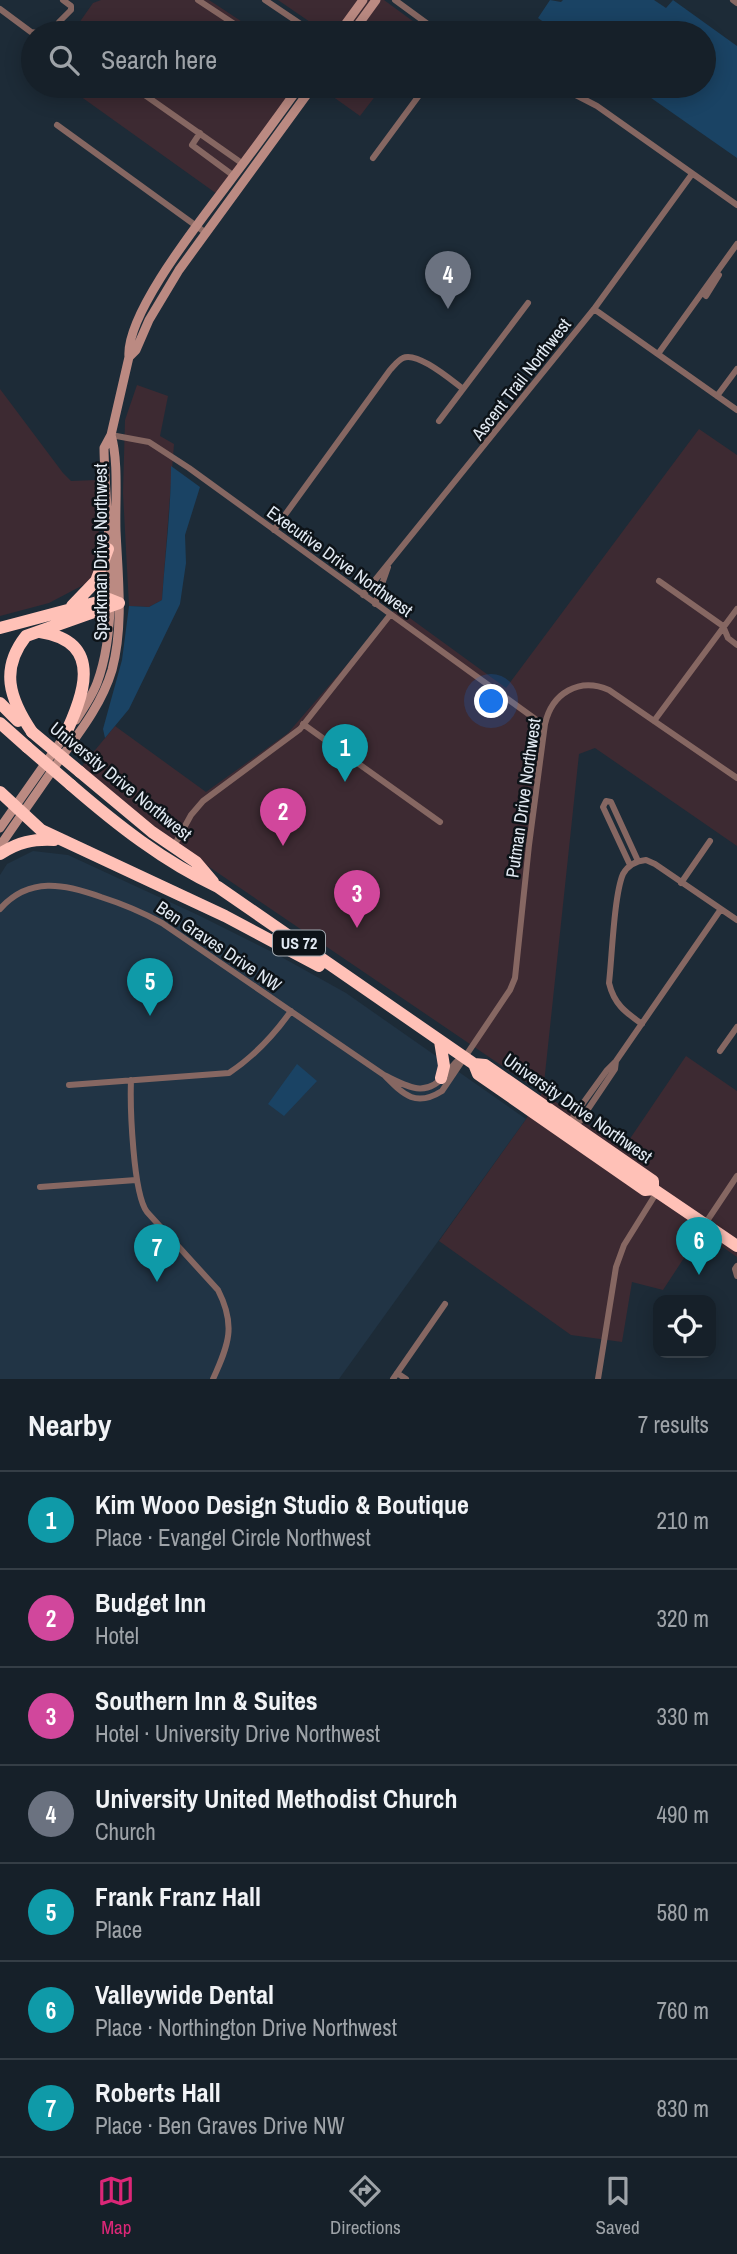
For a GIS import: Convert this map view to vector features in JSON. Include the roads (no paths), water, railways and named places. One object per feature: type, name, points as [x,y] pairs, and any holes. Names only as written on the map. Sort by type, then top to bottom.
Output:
[{"type":"highway","points":[[70,608],[96,581],[108,549]]},
{"type":"highway","points":[[0,628],[70,608],[112,603]]},
{"type":"highway","points":[[32,732],[9,697],[4,671],[15,645],[26,636],[112,603]]},
{"type":"highway","points":[[39,632],[56,635],[70,642],[79,653],[83,666],[82,693],[63,739]]},
{"type":"highway","name":"University Drive Northwest","points":[[0,704],[155,834],[196,862],[218,887]]},
{"type":"highway","name":"University Drive Northwest","points":[[0,723],[106,815],[189,874],[218,887],[440,1041],[469,1060],[485,1065],[572,1127],[645,1190],[655,1190],[737,1246]]},
{"type":"highway","points":[[0,792],[41,830],[225,916],[386,1004]]},
{"type":"highway","name":"US 72","points":[[106,815],[121,820],[162,849],[174,847]]},
{"type":"highway","points":[[0,854],[12,846],[33,839],[61,840]]},
{"type":"highway","points":[[440,1041],[444,1066],[442,1079]]},
{"type":"highway","name":"University Drive Northwest","points":[[469,1060],[478,1074],[551,1124],[558,1122],[589,1136],[653,1181],[655,1190]]},
{"type":"main road","points":[[348,21],[363,0]]},
{"type":"main road","points":[[361,21],[376,0]]},
{"type":"main road","name":"Sparkman Drive Northwest","points":[[0,828],[19,809],[89,718],[112,669],[117,639],[108,549],[104,448],[111,435],[129,358],[128,345],[143,309],[166,271],[291,98]]},
{"type":"main road","name":"Sparkman Drive Northwest","points":[[129,358],[140,343],[162,295],[304,98]]},
{"type":"main road","name":"Sparkman Drive Northwest","points":[[0,846],[19,809],[89,700],[97,683],[108,641],[112,603],[116,450],[111,435]]},
{"type":"street","points":[[61,21],[71,9],[63,0]]},
{"type":"street","points":[[198,0],[230,21]]},
{"type":"street","points":[[265,0],[296,21]]},
{"type":"street","points":[[395,0],[424,21]]},
{"type":"street","points":[[0,9],[21,23]]},
{"type":"street","points":[[149,98],[243,164]]},
{"type":"street","points":[[373,158],[417,98]]},
{"type":"street","points":[[583,98],[737,205]]},
{"type":"street","points":[[57,125],[206,233]]},
{"type":"street","points":[[200,134],[192,145],[234,176]]},
{"type":"street","name":"Ascent Trail Northwest","points":[[363,595],[594,309],[692,174]]},
{"type":"street","points":[[658,354],[737,246]]},
{"type":"street","points":[[706,296],[737,246]]},
{"type":"street","points":[[439,421],[528,303]]},
{"type":"street","points":[[594,309],[737,410]]},
{"type":"street","points":[[274,530],[390,370],[403,357],[413,357],[462,388]]},
{"type":"street","points":[[717,396],[737,369]]},
{"type":"street","name":"Executive Drive Northwest","points":[[111,435],[149,442],[189,468],[545,724]]},
{"type":"street","points":[[375,604],[390,562]]},
{"type":"street","points":[[659,581],[723,625],[728,638],[737,645]]},
{"type":"street","points":[[654,722],[737,609]]},
{"type":"street","points":[[174,847],[203,801],[288,739],[303,724],[390,615]]},
{"type":"street","name":"Putman Drive Northwest","points":[[469,1060],[515,978],[545,724],[556,699],[565,691],[587,685],[609,691],[737,778]]},
{"type":"street","points":[[303,724],[440,822]]},
{"type":"street","points":[[630,865],[603,807],[606,801],[611,802],[638,861]]},
{"type":"street","points":[[155,834],[172,836],[181,832]]},
{"type":"street","points":[[681,883],[710,841]]},
{"type":"street","points":[[642,1024],[622,1010],[612,997],[609,983],[618,895],[624,873],[630,865],[646,860],[655,864],[737,920]]},
{"type":"street","name":"Ben Graves Drive NW","points":[[0,909],[18,894],[45,885],[62,885],[138,909],[290,1012],[246,1061],[229,1073],[69,1085]]},
{"type":"street","points":[[572,1127],[573,1117],[616,1061],[721,909]]},
{"type":"street","points":[[290,1012],[384,1075],[419,1090],[428,1089],[442,1079],[453,1063],[469,1060]]},
{"type":"street","points":[[720,1051],[736,1030]]},
{"type":"street","points":[[384,1075],[399,1091],[409,1097],[432,1097],[442,1091],[469,1060]]},
{"type":"street","points":[[131,1080],[136,1180],[144,1208],[207,1277],[225,1303],[230,1331],[213,1379]]},
{"type":"street","points":[[705,1224],[737,1176]]},
{"type":"street","points":[[40,1187],[136,1180]]},
{"type":"street","points":[[598,1379],[616,1267],[624,1245],[655,1190]]},
{"type":"street","points":[[737,1266],[737,1276]]},
{"type":"street","points":[[406,1379],[395,1376],[445,1304]]},
{"type":"place","name":"University United Methodist Church","points":[[448,309]]},
{"type":"place","name":"Kim Wooo Design Studio & Boutique","points":[[345,782]]},
{"type":"place","name":"Budget Inn","points":[[283,846]]},
{"type":"place","name":"Southern Inn & Suites","points":[[357,928]]},
{"type":"place","name":"Frank Franz Hall","points":[[150,1016]]},
{"type":"place","name":"Valleywide Dental","points":[[699,1275]]},
{"type":"place","name":"Roberts Hall","points":[[157,1282]]}]
